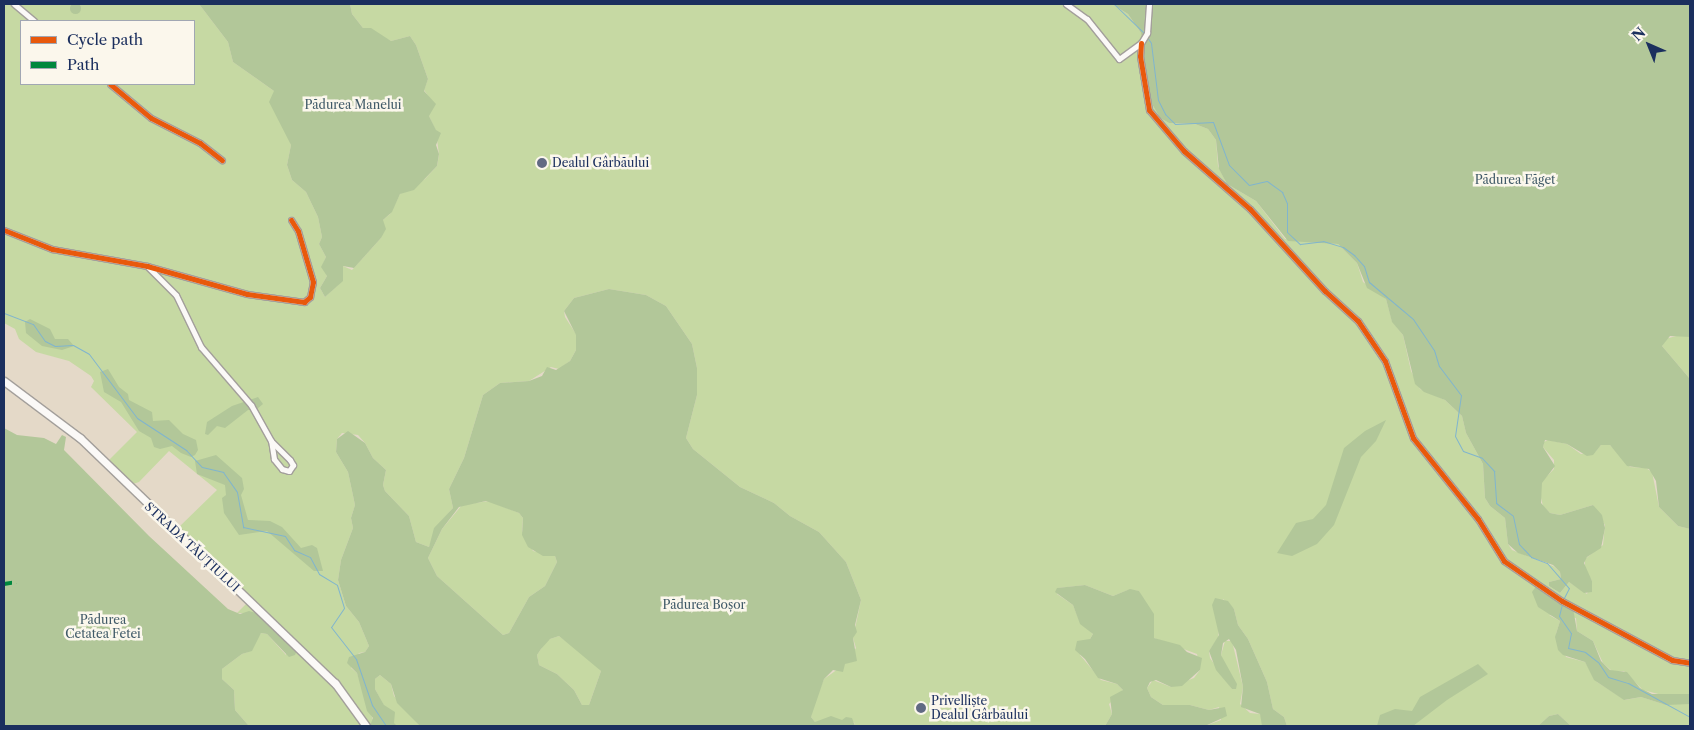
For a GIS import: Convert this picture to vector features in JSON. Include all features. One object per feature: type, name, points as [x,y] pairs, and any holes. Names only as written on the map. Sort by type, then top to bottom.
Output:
[{"type":"main road","name":"STRADA TĂUȚIULUI","points":[[4,381],[80,438],[335,683],[366,726]]},
{"type":"street","points":[[14,4],[33,20]]},
{"type":"street","points":[[1066,4],[1087,19],[1119,59],[1144,38]]},
{"type":"street","points":[[1149,4],[1140,56],[1149,110],[1184,151],[1250,209],[1325,291],[1358,320],[1385,361],[1414,438],[1478,519],[1504,561],[1563,601],[1672,660],[1690,663]]},
{"type":"street","points":[[111,85],[151,118],[200,143],[222,160]]},
{"type":"street","points":[[4,230],[52,249],[147,266],[247,294],[304,302],[310,296],[313,282],[298,231],[291,220]]},
{"type":"street","points":[[147,266],[176,295],[201,347],[251,405],[271,441],[293,465],[289,471],[282,469],[274,459],[271,441]]},
{"type":"green space","points":[[75,2],[81,8],[75,14],[69,8]]},
{"type":"green space","points":[[4,4],[199,4],[228,42],[233,62],[274,91],[291,145],[287,165],[292,180],[306,192],[318,217],[322,237],[319,244],[326,257],[323,264],[327,276],[320,288],[325,297],[338,285],[343,266],[352,270],[381,238],[383,220],[390,214],[400,194],[425,179],[437,166],[439,155],[436,131],[429,116],[431,100],[424,90],[428,79],[416,45],[410,36],[391,41],[363,28],[352,14],[350,4],[1112,4],[1128,14],[1141,33],[1148,97],[1160,118],[1169,123],[1195,124],[1208,129],[1216,140],[1218,166],[1227,184],[1256,201],[1285,239],[1338,244],[1357,263],[1363,282],[1386,299],[1392,321],[1403,335],[1411,371],[1420,389],[1445,400],[1462,416],[1466,433],[1483,464],[1485,498],[1490,506],[1505,518],[1508,544],[1512,550],[1553,566],[1560,572],[1561,579],[1549,582],[1549,586],[1560,593],[1569,582],[1587,594],[1592,581],[1585,569],[1585,559],[1603,545],[1605,525],[1593,505],[1560,515],[1550,513],[1543,506],[1539,490],[1543,480],[1554,469],[1554,460],[1543,447],[1544,442],[1548,440],[1567,444],[1581,454],[1595,452],[1601,445],[1610,445],[1630,467],[1646,468],[1652,472],[1659,507],[1678,526],[1690,529],[1690,694],[1666,696],[1643,690],[1624,671],[1613,672],[1603,663],[1593,641],[1577,631],[1576,618],[1549,615],[1560,621],[1556,634],[1566,657],[1585,662],[1597,682],[1625,700],[1641,697],[1663,704],[1690,704],[1690,726],[1571,726],[1558,714],[1549,716],[1538,726],[1287,726],[1284,717],[1273,709],[1267,682],[1248,639],[1238,625],[1234,609],[1223,599],[1218,638],[1209,651],[1210,658],[1232,689],[1221,655],[1225,641],[1232,641],[1243,687],[1240,704],[1250,713],[1260,714],[1264,722],[1262,726],[1205,726],[1221,720],[1219,707],[1209,710],[1190,705],[1163,705],[1151,697],[1147,688],[1153,680],[1171,687],[1194,678],[1200,670],[1197,654],[1154,638],[1154,624],[1139,591],[1128,590],[1113,596],[1085,585],[1058,588],[1057,594],[1073,605],[1079,620],[1093,634],[1080,655],[1101,680],[1117,684],[1123,690],[1109,704],[1112,714],[1105,726],[855,726],[854,722],[815,722],[811,717],[812,707],[824,679],[845,664],[856,648],[853,638],[861,600],[846,562],[819,532],[790,516],[774,503],[740,487],[693,449],[686,438],[697,395],[697,368],[692,344],[666,306],[646,295],[609,289],[574,298],[564,311],[565,317],[576,334],[576,350],[570,361],[559,369],[551,367],[529,381],[500,383],[483,395],[464,458],[449,489],[453,508],[437,526],[429,547],[416,542],[409,516],[385,491],[383,485],[386,470],[373,458],[365,443],[358,435],[342,433],[337,439],[336,452],[348,472],[355,505],[351,518],[353,528],[341,560],[338,580],[346,606],[359,622],[369,646],[365,652],[359,653],[351,668],[357,673],[375,726],[249,726],[235,710],[234,690],[222,679],[222,669],[242,654],[248,652],[261,633],[267,634],[286,655],[286,641],[256,613],[237,613],[251,599],[178,528],[217,490],[169,451],[139,482],[130,485],[107,462],[137,432],[91,387],[94,381],[91,376],[69,361],[36,352],[19,339],[15,329],[4,323]]},
{"type":"green space","name":"Pădurea Manelui","points":[[199,4],[350,4],[352,14],[363,28],[371,28],[391,41],[410,36],[416,45],[428,79],[424,91],[436,104],[429,116],[436,130],[441,133],[436,145],[439,154],[437,166],[414,190],[400,194],[392,212],[383,220],[386,229],[381,238],[354,268],[343,266],[343,281],[325,297],[320,288],[327,276],[321,267],[326,257],[319,244],[322,237],[318,217],[306,192],[292,180],[287,165],[291,145],[269,102],[274,91],[233,62],[228,42]]},
{"type":"green space","name":"Pădurea Făget","points":[[1112,4],[1690,4],[1690,337],[1670,336],[1662,346],[1690,379],[1690,529],[1678,526],[1659,507],[1656,481],[1649,469],[1627,466],[1610,445],[1601,445],[1593,455],[1587,456],[1567,444],[1545,440],[1543,447],[1555,466],[1542,483],[1541,503],[1550,513],[1560,515],[1593,505],[1602,515],[1605,528],[1601,548],[1587,557],[1584,563],[1592,581],[1592,592],[1584,593],[1569,582],[1560,593],[1549,586],[1549,582],[1561,579],[1560,572],[1553,565],[1518,553],[1508,544],[1505,518],[1490,506],[1485,498],[1483,464],[1466,433],[1462,416],[1445,400],[1424,392],[1415,384],[1403,335],[1392,322],[1386,299],[1367,288],[1357,263],[1338,244],[1288,241],[1256,201],[1227,184],[1219,169],[1216,140],[1208,129],[1195,124],[1169,123],[1160,118],[1148,97],[1141,33],[1128,14]]},
{"type":"green space","name":"Pădurea Boșor","points":[[609,289],[646,295],[666,306],[692,344],[697,368],[697,395],[686,438],[693,449],[740,487],[774,503],[790,516],[819,532],[846,562],[861,600],[855,625],[857,632],[853,638],[857,661],[845,664],[843,672],[833,670],[824,679],[811,717],[815,722],[831,716],[842,720],[846,717],[852,718],[855,726],[420,726],[397,703],[391,684],[380,675],[375,679],[375,689],[384,705],[395,712],[394,723],[397,726],[370,726],[373,718],[367,711],[357,673],[347,663],[349,657],[365,652],[369,646],[359,622],[346,606],[338,580],[341,560],[353,528],[351,518],[355,505],[348,472],[336,452],[337,439],[348,431],[365,443],[373,458],[386,470],[383,485],[385,491],[409,516],[416,542],[429,547],[434,528],[453,508],[449,489],[464,458],[483,395],[500,383],[529,381],[542,376],[547,367],[556,370],[570,361],[576,350],[576,335],[564,311],[574,298]],"holes":[[[486,501],[519,513],[523,518],[522,535],[528,547],[543,556],[555,556],[557,562],[545,586],[529,597],[509,633],[503,635],[437,576],[428,558],[442,529],[459,507]],[[559,636],[601,671],[589,705],[582,705],[574,690],[557,674],[539,665],[537,655],[541,649],[550,639]]]},
{"type":"green space","points":[[30,319],[50,329],[55,339],[68,339],[74,346],[62,350],[42,346],[26,333],[25,322]]},
{"type":"green space","points":[[1680,335],[1690,337],[1690,379],[1662,346],[1665,339]]},
{"type":"green space","points":[[108,369],[119,387],[128,394],[129,400],[152,412],[153,421],[169,420],[183,434],[196,440],[198,450],[195,455],[191,457],[181,453],[172,446],[160,449],[154,447],[151,438],[139,431],[121,402],[104,392],[100,372]]},
{"type":"green space","points":[[258,397],[263,404],[257,409],[248,410],[225,428],[217,426],[208,435],[205,434],[207,422],[232,406]]},
{"type":"green space","points":[[1386,420],[1376,441],[1361,457],[1334,525],[1317,544],[1292,556],[1277,553],[1296,523],[1313,519],[1326,505],[1344,448],[1365,431]]},
{"type":"green space","name":"Pădurea Cetatea Fetei","points":[[4,428],[17,435],[44,438],[56,444],[62,435],[66,437],[64,450],[149,536],[228,609],[240,614],[249,611],[256,613],[297,650],[295,655],[289,657],[267,634],[261,633],[252,651],[242,654],[222,669],[222,679],[234,690],[235,710],[249,726],[4,726]]},
{"type":"green space","points":[[216,455],[242,478],[244,489],[241,495],[248,520],[270,521],[282,527],[301,548],[312,545],[317,548],[323,571],[314,571],[267,531],[239,535],[224,513],[222,498],[226,495],[225,485],[197,474],[195,461]]},
{"type":"green space","points":[[489,501],[519,513],[523,518],[522,531],[533,551],[555,556],[557,562],[545,586],[529,597],[509,633],[503,635],[437,576],[428,558],[442,529],[462,505]]},
{"type":"green space","points":[[1085,585],[1113,596],[1130,589],[1139,591],[1154,614],[1154,638],[1180,645],[1187,652],[1202,658],[1200,670],[1182,686],[1171,687],[1156,680],[1150,682],[1147,688],[1151,697],[1163,705],[1190,705],[1209,710],[1225,707],[1227,716],[1205,726],[1105,726],[1112,714],[1110,697],[1123,690],[1117,684],[1098,678],[1085,659],[1075,650],[1077,641],[1090,639],[1093,634],[1080,624],[1073,605],[1055,592],[1057,588]]},
{"type":"green space","points":[[1537,585],[1573,608],[1577,631],[1593,641],[1601,661],[1610,670],[1627,672],[1640,688],[1652,694],[1690,694],[1690,704],[1666,705],[1641,697],[1624,700],[1594,680],[1585,662],[1563,655],[1558,650],[1555,637],[1560,621],[1538,607],[1532,592]]},
{"type":"green space","points":[[1215,598],[1228,601],[1234,609],[1238,625],[1248,639],[1267,682],[1273,709],[1284,717],[1287,726],[1262,726],[1260,714],[1241,707],[1243,687],[1236,650],[1229,639],[1223,643],[1221,655],[1237,684],[1236,689],[1232,689],[1216,670],[1209,651],[1219,635],[1212,605]]},
{"type":"green space","points":[[559,636],[595,663],[601,671],[589,705],[582,705],[574,690],[557,674],[539,665],[537,655],[547,640]]},
{"type":"green space","points":[[1478,664],[1488,674],[1447,700],[1413,726],[1377,726],[1380,715],[1395,709],[1412,711],[1420,697]]},
{"type":"green space","points":[[380,675],[391,684],[394,696],[420,726],[395,726],[375,689],[375,679]]},
{"type":"green space","points":[[1558,714],[1571,726],[1538,726],[1549,716]]},
{"type":"waterway","points":[[1114,4],[1145,34]]},
{"type":"waterway","points":[[1147,37],[1151,43],[1158,100],[1165,114],[1175,124],[1213,122],[1229,165],[1249,185],[1267,181],[1282,192],[1287,203],[1287,232],[1300,244],[1323,241],[1343,247],[1364,266],[1369,282],[1413,319],[1434,350],[1439,366],[1461,395],[1455,436],[1463,451],[1482,458],[1494,471],[1496,503],[1513,516],[1519,544],[1531,557],[1547,563],[1569,588],[1563,600]]},
{"type":"waterway","points":[[4,313],[33,324],[45,341],[55,346],[73,345],[89,354],[137,418],[186,450],[202,467],[223,472],[237,492],[243,527],[285,536],[294,550],[310,557],[319,574],[337,585],[344,608],[331,627],[356,659],[372,705],[386,726]]},
{"type":"waterway","points":[[1562,604],[1559,616],[1571,633],[1568,648],[1585,652],[1598,662],[1608,677],[1628,683],[1690,717]]},
{"type":"marked path","points":[[4,584],[16,582]]},
{"type":"cycle path","points":[[1141,43],[1140,56],[1149,110],[1184,151],[1250,209],[1325,291],[1358,321],[1385,361],[1413,438],[1478,519],[1504,561],[1562,601],[1672,660],[1690,663]]},
{"type":"cycle path","points":[[111,85],[151,118],[200,143],[222,160]]},
{"type":"cycle path","points":[[4,230],[52,249],[147,266],[247,294],[304,302],[310,297],[313,282],[298,231],[291,220]]},
{"type":"place","name":"Dealul Gârbăului","points":[[542,163]]},
{"type":"place","name":"Privelliște Dealul Gârbăului","points":[[921,708]]}]
